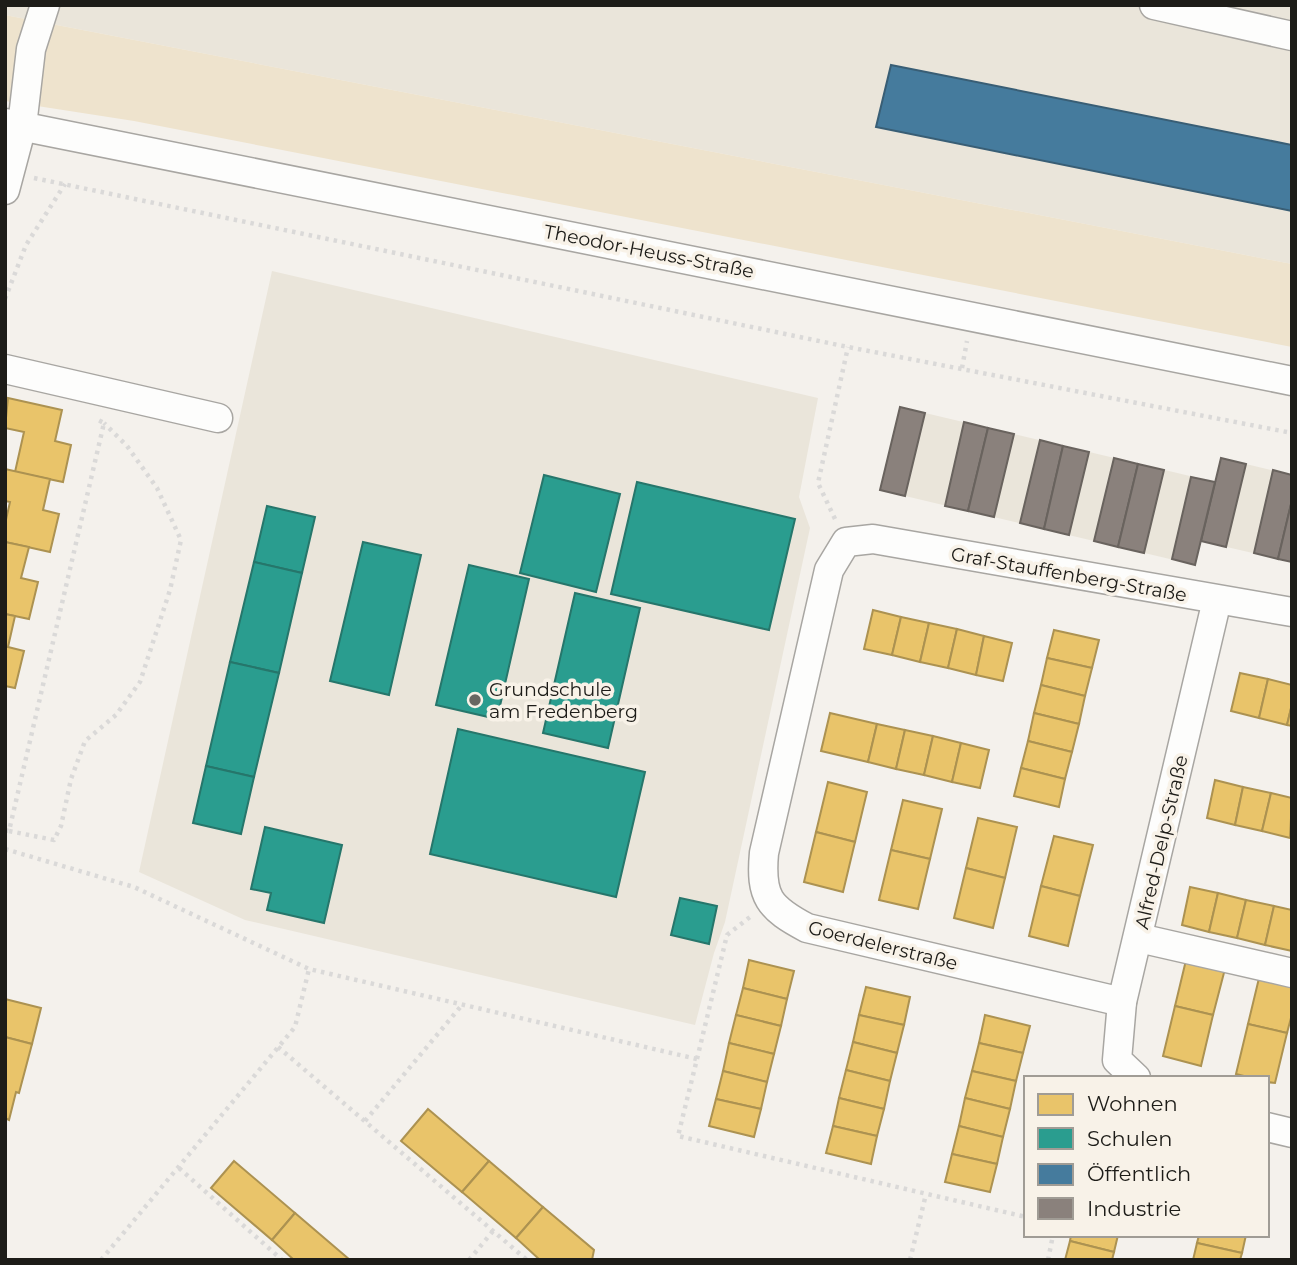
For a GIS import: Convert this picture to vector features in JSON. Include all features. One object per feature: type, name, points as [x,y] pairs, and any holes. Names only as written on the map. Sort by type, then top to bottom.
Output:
[{"type":"street","points":[[5,190],[14,125],[31,49],[45,5]]},
{"type":"street","points":[[1154,5],[1226,13],[1292,36]]},
{"type":"street","name":"Theodor-Heuss-Straße","points":[[14,125],[1292,381]]},
{"type":"street","points":[[5,369],[218,418]]},
{"type":"street","name":"Graf-Stauffenberg-Straße","points":[[846,542],[873,539],[1292,612]]},
{"type":"street","points":[[768,902],[761,878],[764,853],[829,570],[846,542]]},
{"type":"street","name":"Alfred-Delp-Straße","points":[[1134,1076],[1117,1060],[1122,1003],[1217,600]]},
{"type":"street","name":"Goerdelerstraße","points":[[768,902],[783,916],[807,928],[1122,1003]]},
{"type":"street","points":[[1139,938],[1292,973]]},
{"type":"street","points":[[1269,1127],[1292,1133]]},
{"type":"path","points":[[5,299],[26,245],[65,184],[848,347],[1292,433]]},
{"type":"path","points":[[846,542],[818,483],[848,347]]},
{"type":"path","points":[[93,417],[104,423],[127,446],[157,488],[181,540],[170,590],[140,681],[116,715],[85,741],[71,779],[61,827],[54,840],[7,830],[104,423]]},
{"type":"path","points":[[5,849],[134,887],[309,969],[696,1059]]},
{"type":"path","points":[[768,902],[727,935],[678,1136],[1024,1217]]},
{"type":"path","points":[[101,1260],[295,1027],[309,969]]},
{"type":"path","points":[[365,1121],[462,1005]]},
{"type":"path","points":[[278,1047],[527,1260]]},
{"type":"path","points":[[179,1168],[282,1260]]},
{"type":"path","points":[[910,1260],[926,1194]]},
{"type":"path","points":[[469,1260],[493,1231]]},
{"type":"path","points":[[1048,1260],[1053,1237]]},
{"type":"shaded area","points":[[5,5],[1292,5],[1292,264],[5,15]]},
{"type":"shaded area","points":[[5,15],[1292,264],[1292,347],[134,121],[5,101]]},
{"type":"shaded area","name":"Grundschule am Fredenberg","points":[[272,271],[818,398],[799,497],[810,528],[725,922],[695,1025],[245,920],[139,872]]},
{"type":"shaded area","points":[[900,407],[1215,482],[1221,458],[1292,475],[1292,562],[1201,541],[1195,565],[880,490]]},
{"type":"building: Wohnen","points":[[8,398],[62,410],[55,441],[71,445],[63,482],[15,472],[24,432],[5,428]]},
{"type":"building: Wohnen","points":[[5,469],[50,479],[43,510],[59,514],[50,552],[5,542],[5,524],[10,502],[5,501]]},
{"type":"building: Wohnen","points":[[5,542],[29,547],[21,578],[38,582],[29,619],[5,614]]},
{"type":"building: Wohnen","points":[[873,610],[901,617],[892,655],[864,649]]},
{"type":"building: Wohnen","points":[[5,614],[15,616],[8,647],[24,651],[15,688],[5,686]]},
{"type":"building: Wohnen","points":[[901,617],[929,623],[920,662],[892,655]]},
{"type":"building: Wohnen","points":[[929,623],[957,629],[948,668],[920,662]]},
{"type":"building: Wohnen","points":[[957,629],[984,636],[976,675],[948,668]]},
{"type":"building: Wohnen","points":[[1054,630],[1099,640],[1092,668],[1047,658]]},
{"type":"building: Wohnen","points":[[984,636],[1012,643],[1003,681],[976,675]]},
{"type":"building: Wohnen","points":[[1047,658],[1092,668],[1085,696],[1041,685]]},
{"type":"building: Wohnen","points":[[1240,673],[1268,679],[1259,718],[1231,711]]},
{"type":"building: Wohnen","points":[[1268,679],[1292,685],[1292,704],[1287,725],[1259,718]]},
{"type":"building: Wohnen","points":[[1041,685],[1085,696],[1079,724],[1034,713]]},
{"type":"building: Wohnen","points":[[1292,704],[1292,726],[1287,725]]},
{"type":"building: Wohnen","points":[[830,713],[877,724],[868,762],[821,751]]},
{"type":"building: Wohnen","points":[[1034,713],[1079,724],[1072,752],[1028,741]]},
{"type":"building: Wohnen","points":[[877,724],[905,730],[896,769],[868,762]]},
{"type":"building: Wohnen","points":[[905,730],[933,736],[924,775],[896,769]]},
{"type":"building: Wohnen","points":[[933,736],[961,743],[952,782],[924,775]]},
{"type":"building: Wohnen","points":[[1028,741],[1072,752],[1065,779],[1021,768]]},
{"type":"building: Wohnen","points":[[961,743],[989,750],[980,788],[952,782]]},
{"type":"building: Wohnen","points":[[1021,768],[1065,779],[1059,807],[1014,796]]},
{"type":"building: Wohnen","points":[[1215,780],[1243,787],[1235,825],[1207,818]]},
{"type":"building: Wohnen","points":[[828,782],[867,792],[855,842],[816,832]]},
{"type":"building: Wohnen","points":[[1243,787],[1271,793],[1262,831],[1235,825]]},
{"type":"building: Wohnen","points":[[1271,793],[1292,798],[1290,838],[1262,831]]},
{"type":"building: Wohnen","points":[[903,800],[942,809],[930,859],[891,850]]},
{"type":"building: Wohnen","points":[[978,818],[1017,827],[1005,878],[966,868]]},
{"type":"building: Wohnen","points":[[816,832],[855,842],[843,892],[804,882]]},
{"type":"building: Wohnen","points":[[1054,836],[1093,845],[1080,896],[1041,886]]},
{"type":"building: Wohnen","points":[[891,850],[930,859],[918,909],[879,900]]},
{"type":"building: Wohnen","points":[[966,868],[1005,878],[993,928],[954,918]]},
{"type":"building: Wohnen","points":[[1041,886],[1080,896],[1068,946],[1029,936]]},
{"type":"building: Wohnen","points":[[1190,887],[1218,893],[1209,932],[1182,925]]},
{"type":"building: Wohnen","points":[[1218,893],[1246,900],[1237,938],[1209,932]]},
{"type":"building: Wohnen","points":[[1246,900],[1274,906],[1265,945],[1237,938]]},
{"type":"building: Wohnen","points":[[1274,906],[1292,910],[1292,951],[1265,945]]},
{"type":"building: Wohnen","points":[[1187,956],[1226,965],[1213,1015],[1175,1006]]},
{"type":"building: Wohnen","points":[[749,960],[794,971],[787,999],[743,988]]},
{"type":"building: Wohnen","points":[[1260,974],[1292,981],[1292,1014],[1287,1033],[1248,1024]]},
{"type":"building: Wohnen","points":[[866,987],[910,997],[904,1025],[859,1015]]},
{"type":"building: Wohnen","points":[[743,988],[787,999],[781,1026],[736,1015]]},
{"type":"building: Wohnen","points":[[5,999],[41,1008],[32,1044],[5,1037]]},
{"type":"building: Wohnen","points":[[1175,1006],[1213,1015],[1201,1066],[1163,1056]]},
{"type":"building: Wohnen","points":[[736,1015],[781,1026],[774,1054],[729,1043]]},
{"type":"building: Wohnen","points":[[859,1015],[904,1025],[897,1053],[853,1042]]},
{"type":"building: Wohnen","points":[[985,1015],[1030,1026],[1023,1053],[979,1043]]},
{"type":"building: Wohnen","points":[[1248,1024],[1287,1033],[1275,1083],[1269,1082],[1269,1076],[1236,1074]]},
{"type":"building: Wohnen","points":[[5,1037],[32,1044],[9,1120],[5,1118]]},
{"type":"building: Wohnen","points":[[853,1042],[897,1053],[890,1081],[846,1070]]},
{"type":"building: Wohnen","points":[[729,1043],[774,1054],[767,1082],[723,1071]]},
{"type":"building: Wohnen","points":[[979,1043],[1023,1053],[1016,1081],[972,1071]]},
{"type":"building: Wohnen","points":[[846,1070],[890,1081],[884,1109],[839,1098]]},
{"type":"building: Wohnen","points":[[723,1071],[767,1082],[761,1109],[716,1099]]},
{"type":"building: Wohnen","points":[[972,1071],[1016,1081],[1010,1109],[965,1098]]},
{"type":"building: Wohnen","points":[[839,1098],[884,1109],[877,1136],[833,1126]]},
{"type":"building: Wohnen","points":[[965,1098],[1010,1109],[1003,1137],[959,1126]]},
{"type":"building: Wohnen","points":[[716,1099],[761,1109],[754,1137],[709,1126]]},
{"type":"building: Wohnen","points":[[428,1109],[489,1161],[462,1192],[401,1141]]},
{"type":"building: Wohnen","points":[[833,1126],[877,1136],[871,1164],[826,1153]]},
{"type":"building: Wohnen","points":[[959,1126],[1003,1137],[997,1164],[952,1154]]},
{"type":"building: Wohnen","points":[[952,1154],[997,1164],[990,1192],[945,1182]]},
{"type":"building: Wohnen","points":[[234,1161],[295,1213],[272,1240],[211,1188]]},
{"type":"building: Wohnen","points":[[489,1161],[543,1207],[516,1238],[462,1192]]},
{"type":"building: Wohnen","points":[[543,1207],[594,1250],[592,1260],[540,1260],[516,1238]]},
{"type":"building: Wohnen","points":[[295,1213],[350,1260],[294,1260],[272,1240]]},
{"type":"building: Wohnen","points":[[1071,1237],[1118,1237],[1114,1252],[1070,1241]]},
{"type":"building: Wohnen","points":[[1198,1237],[1246,1237],[1242,1253],[1197,1243]]},
{"type":"building: Wohnen","points":[[1070,1241],[1114,1252],[1112,1260],[1065,1260]]},
{"type":"building: Wohnen","points":[[1197,1243],[1242,1253],[1240,1260],[1193,1260]]},
{"type":"building: Schulen","points":[[544,475],[620,494],[596,592],[520,573]]},
{"type":"building: Schulen","points":[[637,482],[795,519],[769,630],[611,594]]},
{"type":"building: Schulen","points":[[267,506],[315,517],[302,573],[254,562]]},
{"type":"building: Schulen","points":[[363,542],[421,555],[389,695],[330,681]]},
{"type":"building: Schulen","points":[[254,562],[302,573],[279,673],[230,662]]},
{"type":"building: Schulen","points":[[469,565],[529,579],[497,719],[436,705]]},
{"type":"building: Schulen","points":[[575,593],[640,608],[608,748],[543,733]]},
{"type":"building: Schulen","points":[[230,662],[279,673],[254,777],[206,766]]},
{"type":"building: Schulen","points":[[458,729],[645,772],[616,897],[430,854]]},
{"type":"building: Schulen","points":[[206,766],[254,777],[241,834],[193,823]]},
{"type":"building: Schulen","points":[[265,827],[342,845],[324,923],[267,910],[271,893],[251,889]]},
{"type":"building: Schulen","points":[[680,898],[717,906],[709,944],[671,935]]},
{"type":"building: Öffentlich","points":[[891,65],[1292,145],[1292,211],[876,127]]},
{"type":"building: Industrie","points":[[900,407],[925,413],[905,496],[880,490]]},
{"type":"building: Industrie","points":[[964,422],[988,428],[968,511],[945,506]]},
{"type":"building: Industrie","points":[[988,428],[1014,434],[994,517],[968,511]]},
{"type":"building: Industrie","points":[[1040,440],[1063,446],[1044,529],[1020,523]]},
{"type":"building: Industrie","points":[[1063,446],[1089,452],[1069,535],[1044,529]]},
{"type":"building: Industrie","points":[[1114,458],[1138,464],[1118,547],[1094,541]]},
{"type":"building: Industrie","points":[[1221,458],[1246,464],[1226,547],[1201,541]]},
{"type":"building: Industrie","points":[[1138,464],[1164,470],[1144,553],[1118,547]]},
{"type":"building: Industrie","points":[[1273,470],[1292,475],[1292,500],[1278,559],[1254,553]]},
{"type":"building: Industrie","points":[[1191,477],[1215,482],[1195,565],[1172,559]]},
{"type":"building: Industrie","points":[[1292,500],[1292,562],[1278,559]]},
{"type":"place","name":"Grundschule am Fredenberg","points":[[475,700]]}]
